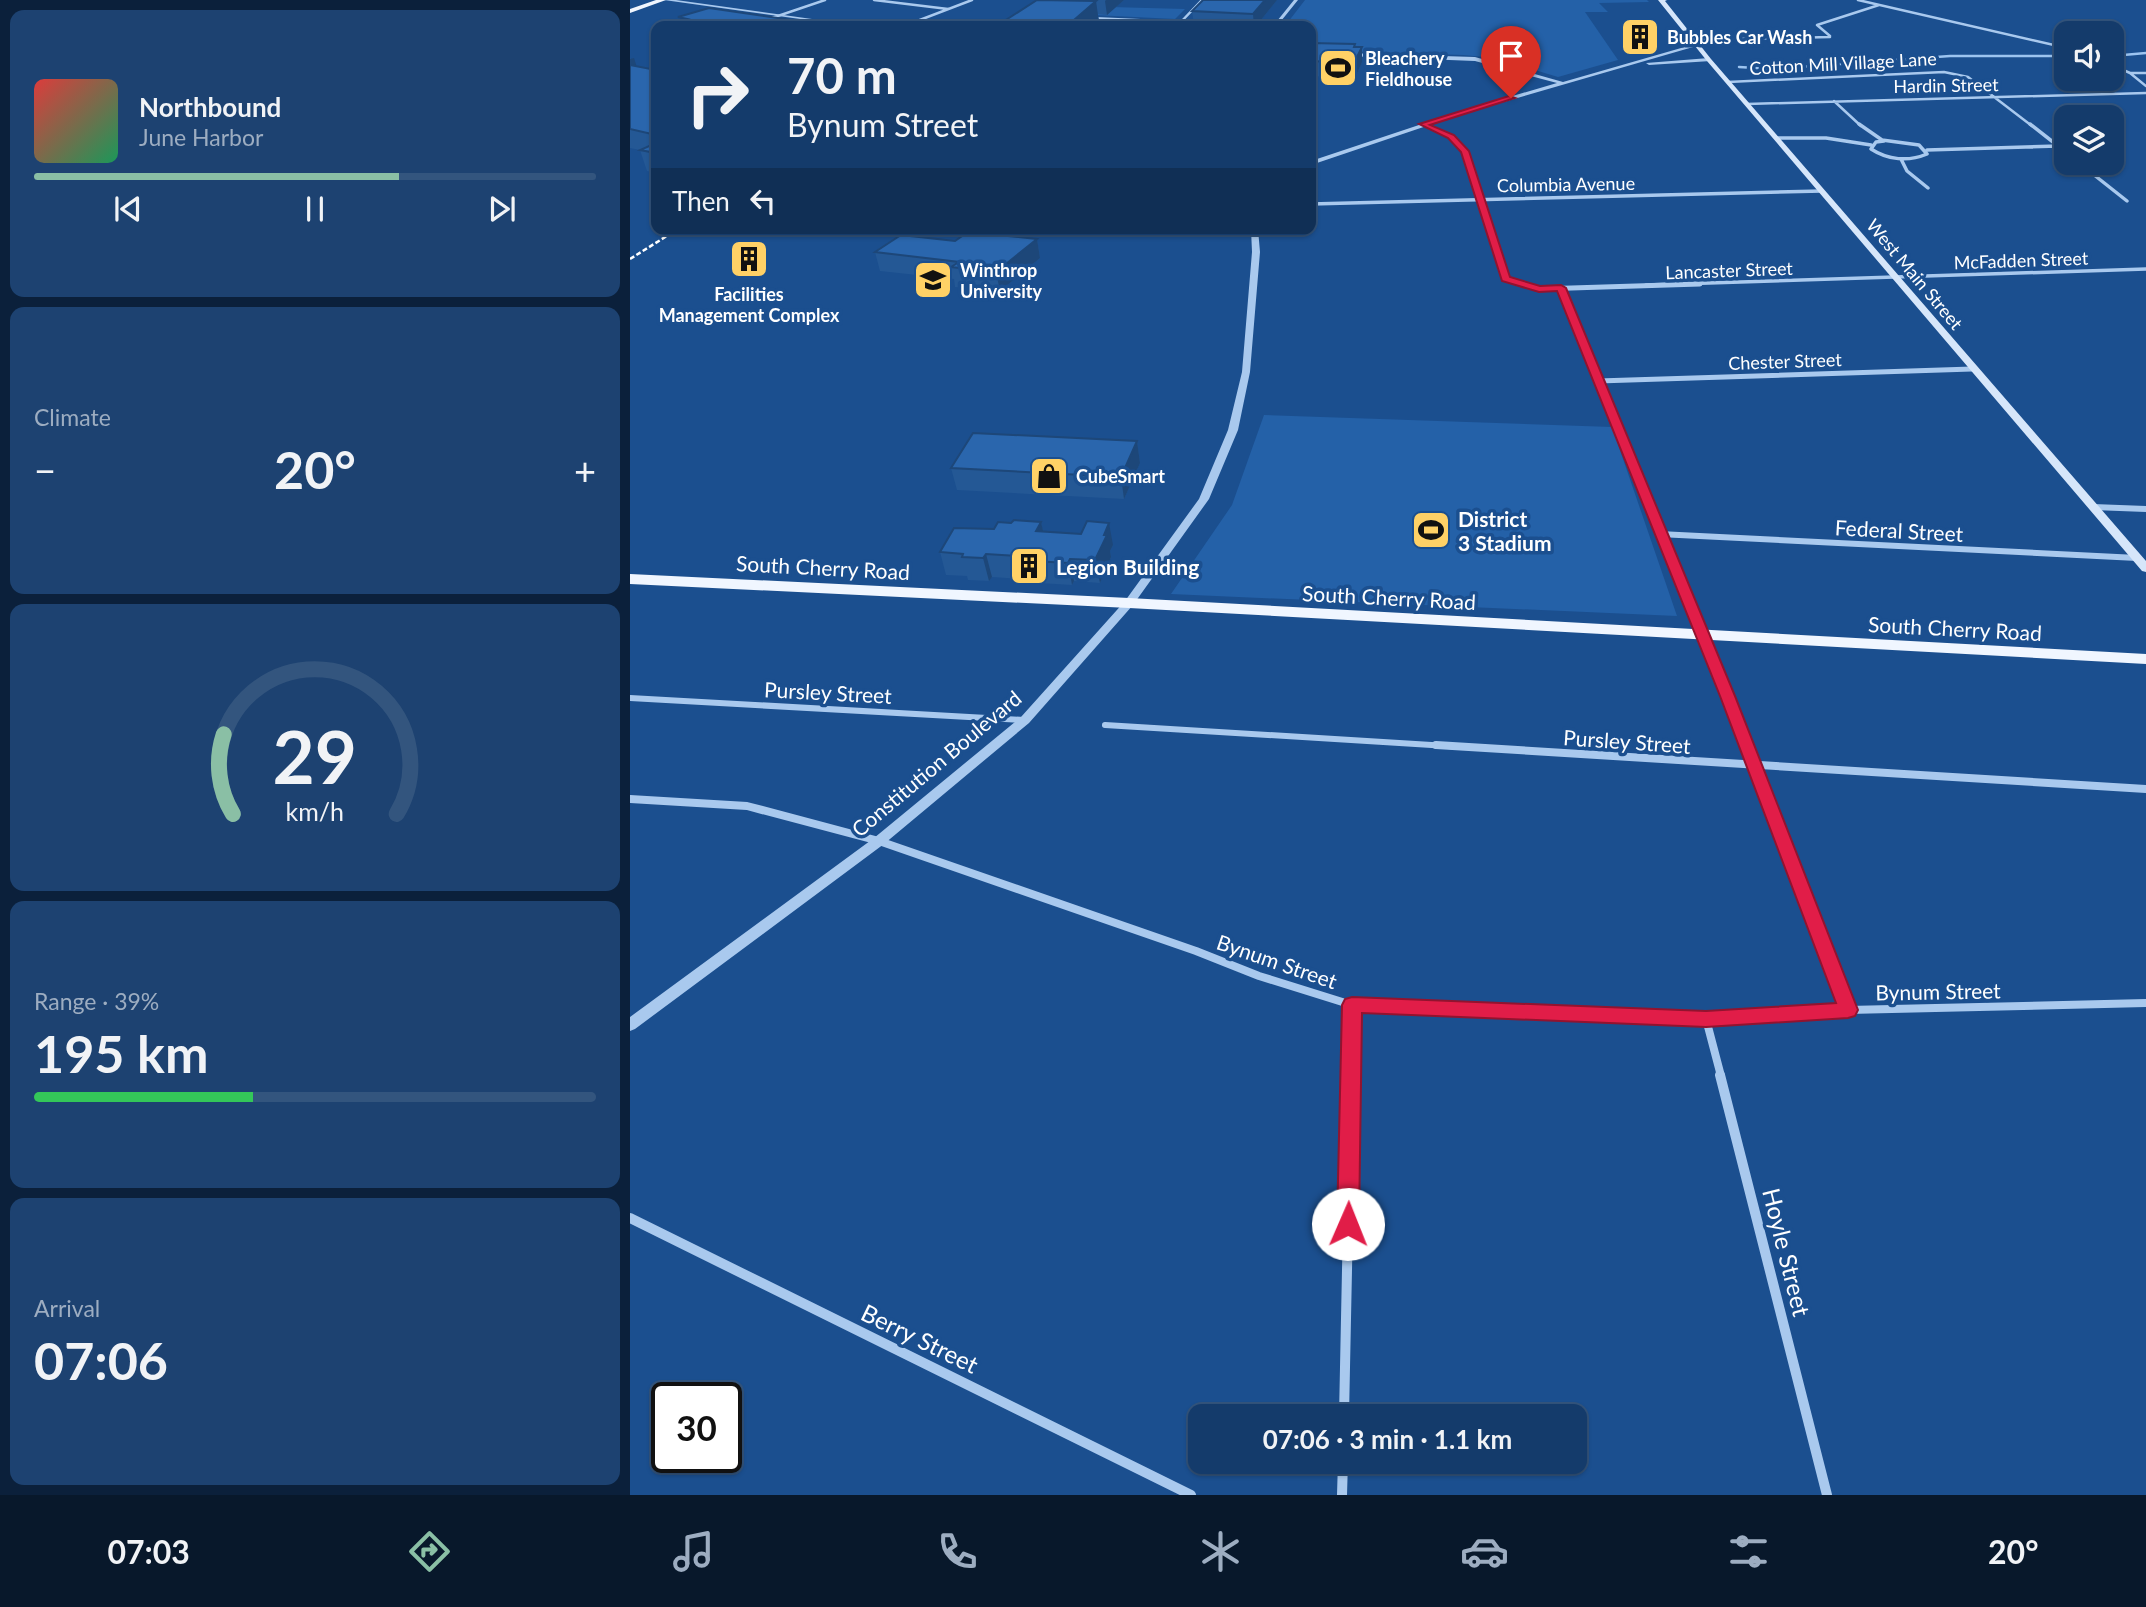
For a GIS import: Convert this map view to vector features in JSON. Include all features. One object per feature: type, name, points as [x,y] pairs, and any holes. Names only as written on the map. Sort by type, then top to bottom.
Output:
[{"type":"main road","points":[[630,10],[664,0]]},
{"type":"main road","name":"West Main Street","points":[[1662,0],[1709,60],[1972,369],[2146,568]]},
{"type":"main road","name":"South Cherry Road","points":[[630,579],[1129,603],[2146,659]]},
{"type":"street","points":[[664,0],[824,21]]},
{"type":"street","points":[[763,21],[825,0]]},
{"type":"street","points":[[874,0],[948,9]]},
{"type":"street","points":[[917,21],[972,0]]},
{"type":"street","points":[[1181,21],[1202,0]]},
{"type":"street","points":[[1279,21],[1296,0]]},
{"type":"street","points":[[1858,0],[2054,45]]},
{"type":"street","points":[[1316,161],[1423,124],[1695,42],[1830,37],[1817,25],[1879,5]]},
{"type":"street","points":[[1089,18],[1157,21]]},
{"type":"street","points":[[1336,54],[1475,59],[1563,83]]},
{"type":"street","points":[[1631,63],[1709,60]]},
{"type":"street","points":[[2124,70],[2146,86]]},
{"type":"street","name":"Cotton Mill Village Lane","points":[[1728,82],[1944,72],[1968,77],[2054,143]]},
{"type":"street","points":[[2130,73],[2146,73]]},
{"type":"street","name":"Hardin Street","points":[[1748,104],[2146,93]]},
{"type":"street","points":[[1835,101],[1884,141]]},
{"type":"street","points":[[1423,124],[1451,136],[1461,145],[1479,200]]},
{"type":"street","points":[[1777,138],[1826,138],[1871,145],[1884,141],[1905,141],[1927,150],[2054,146]]},
{"type":"street","points":[[1871,145],[1875,152],[1901,159],[1923,157],[1927,150]]},
{"type":"street","points":[[1901,159],[1907,171],[1928,188]]},
{"type":"street","points":[[2094,175],[2127,201]]},
{"type":"street","name":"Columbia Avenue","points":[[1316,204],[1822,191]]},
{"type":"street","name":"Lancaster Street","points":[[1479,200],[1506,279],[1539,289],[1897,279]]},
{"type":"street","name":"Constitution Boulevard","points":[[630,1025],[879,841],[1025,720],[1129,603],[1204,499],[1233,430],[1246,372],[1256,252],[1254,235]]},
{"type":"street","name":"McFadden Street","points":[[1897,279],[2146,269]]},
{"type":"street","points":[[1561,288],[1702,636],[1848,1010]]},
{"type":"street","name":"Chester Street","points":[[1598,381],[1972,369]]},
{"type":"street","points":[[2093,507],[2146,509]]},
{"type":"street","name":"Federal Street","points":[[1659,534],[2137,558]]},
{"type":"street","name":"Pursley Street","points":[[630,698],[1025,720]]},
{"type":"street","name":"Pursley Street","points":[[1105,725],[2146,789]]},
{"type":"street","name":"Bynum Street","points":[[630,799],[747,806],[879,841],[1196,951],[1259,976],[1352,1005],[1706,1019],[1848,1010],[2146,1003]]},
{"type":"street","points":[[1344,1404],[1352,1005]]},
{"type":"street","name":"Hoyle Street","points":[[1706,1019],[1827,1495]]},
{"type":"street","name":"Berry Street","points":[[630,1218],[1191,1495]]},
{"type":"street","points":[[1342,1495],[1343,1474]]},
{"type":"shaded area","points":[[1305,0],[1649,2],[1599,3],[1608,12],[1585,12],[1618,60],[1558,77],[1495,58],[1316,50],[1316,21],[1289,21]]},
{"type":"shaded area","points":[[1110,7],[1185,9],[1175,19],[1094,15]]},
{"type":"shaded area","name":"District 3 Stadium","points":[[1264,415],[1612,427],[1677,616],[1171,594],[1232,505]]},
{"type":"building","points":[[1037,0],[1096,1],[1073,21],[1004,21]]},
{"type":"building","points":[[1203,0],[1265,0],[1253,14],[1192,11]]},
{"type":"building","points":[[709,8],[799,21],[680,21],[687,19],[678,17]]},
{"type":"building","points":[[1316,43],[1355,44],[1354,47],[1362,47],[1354,63],[1316,61]]},
{"type":"building","points":[[630,65],[651,69],[651,134],[630,129]]},
{"type":"building","points":[[651,145],[651,152],[640,150]]},
{"type":"building","points":[[901,235],[955,241],[964,235],[1037,239],[996,272],[951,267],[959,262],[875,252]]},
{"type":"building","points":[[973,433],[1137,441],[1121,477],[951,468]]},
{"type":"building","points":[[1014,520],[1041,522],[1036,531],[1081,534],[1087,521],[1109,523],[1104,535],[1107,535],[1095,560],[1070,559],[1068,563],[1034,561],[1036,557],[986,554],[983,558],[962,557],[963,554],[940,552],[954,528],[994,529],[998,522],[1011,523]]},
{"type":"waterway","points":[[2124,55],[2146,53]]},
{"type":"waterway","points":[[1739,67],[1772,69],[1950,56],[2054,56]]},
{"type":"railway","points":[[630,259],[668,235]]},
{"type":"place","name":"Bubbles Car Wash","points":[[1640,37]]},
{"type":"place","name":"Bleachery Fieldhouse","points":[[1338,68]]},
{"type":"place","name":"Facilities Management Complex","points":[[749,259]]},
{"type":"place","name":"Winthrop University","points":[[933,280]]},
{"type":"place","name":"CubeSmart","points":[[1049,476]]},
{"type":"place","name":"District 3 Stadium","points":[[1431,530]]},
{"type":"place","name":"Legion Building","points":[[1029,566]]},
{"type":"route","points":[[1348,1224],[1352,1005],[1706,1019],[1848,1010],[1728,696],[1659,534],[1561,288],[1539,289],[1506,279],[1465,151],[1451,136],[1423,124],[1511,98]]}]
